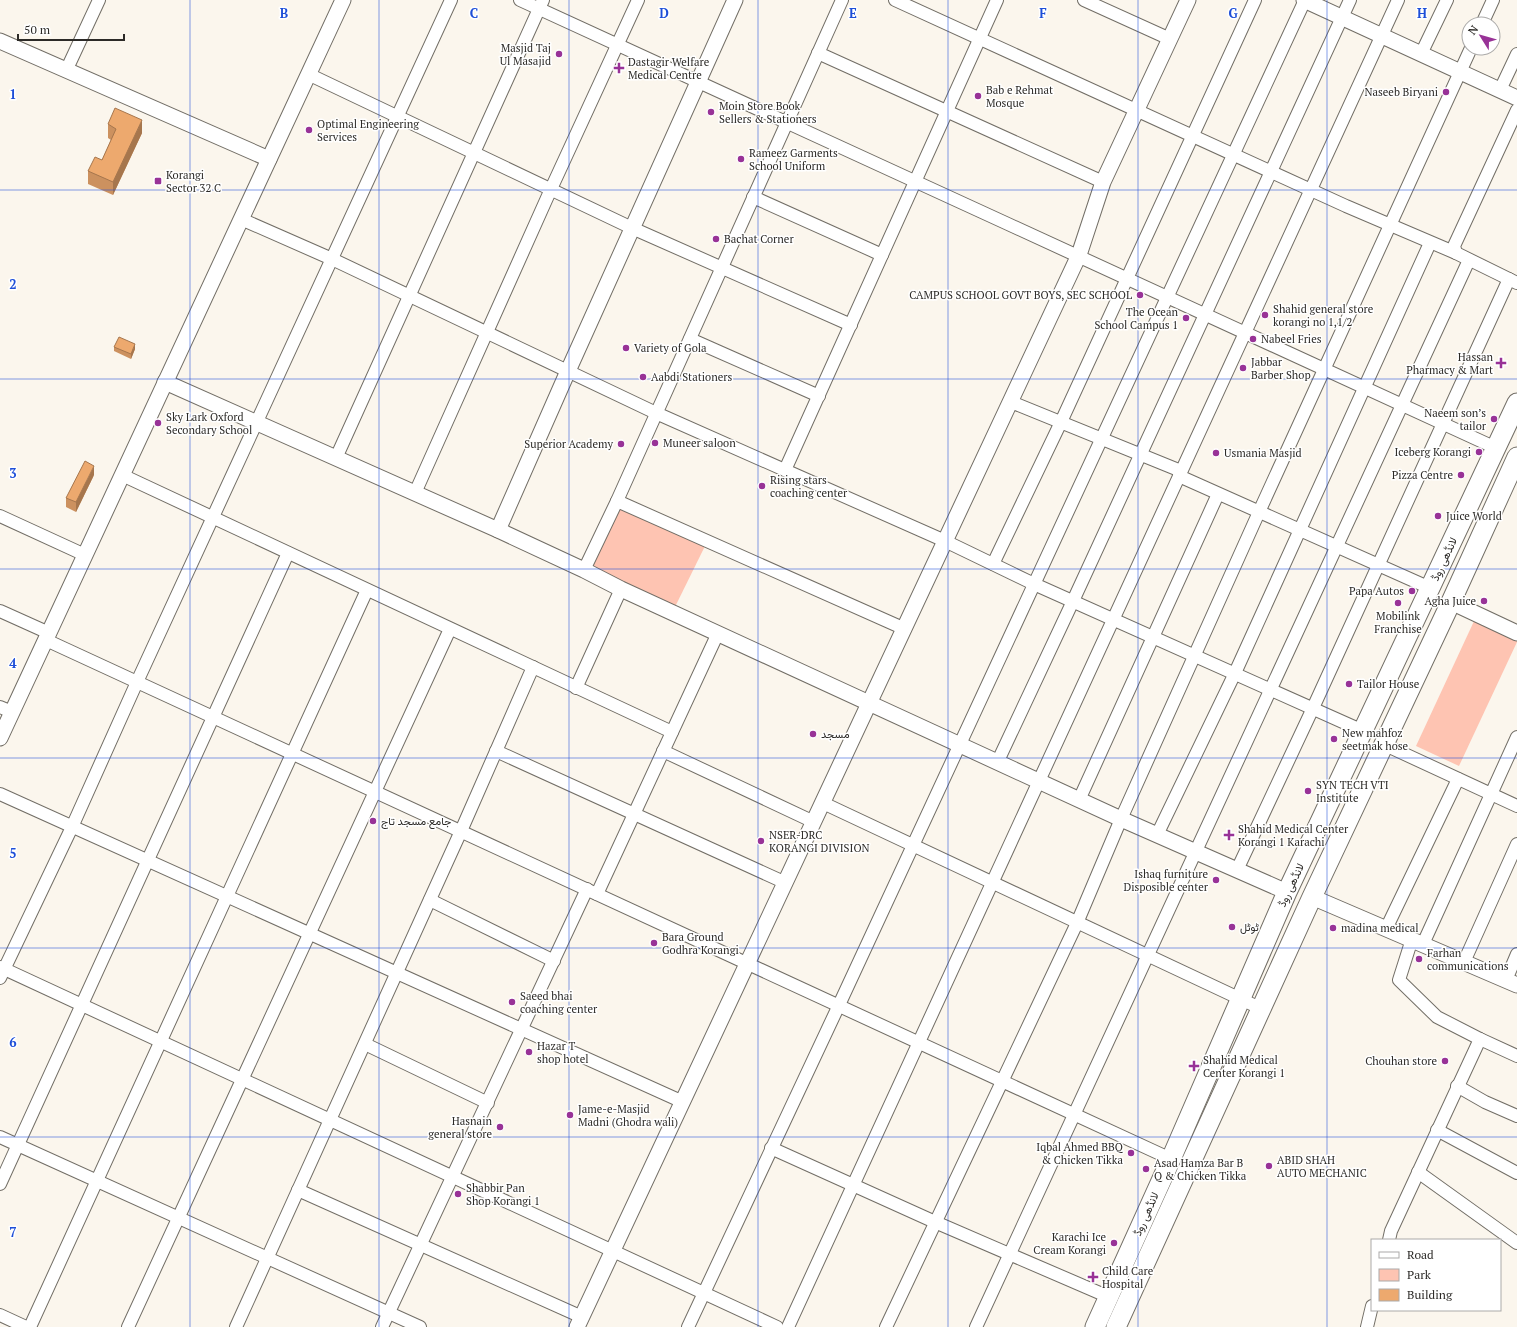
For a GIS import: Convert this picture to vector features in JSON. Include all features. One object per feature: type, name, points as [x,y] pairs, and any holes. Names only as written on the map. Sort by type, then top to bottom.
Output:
[{"type":"main road","name":"لانڈھی روڈ","points":[[1095,1327],[1171,1159],[1287,892],[1517,403]]},
{"type":"main road","name":"لانڈھی روڈ","points":[[1116,1327],[1312,897],[1451,602],[1517,457]]},
{"type":"street","points":[[66,71],[99,0]]},
{"type":"street","points":[[0,738],[6,709],[47,636],[343,0]]},
{"type":"street","points":[[451,0],[256,422],[72,827],[1,971],[82,1005],[777,1327]]},
{"type":"street","points":[[520,0],[541,4],[617,45],[1127,277],[1496,448]]},
{"type":"street","points":[[415,493],[551,189],[638,0]]},
{"type":"street","points":[[498,530],[735,0]]},
{"type":"street","points":[[584,570],[617,501],[842,0]]},
{"type":"street","points":[[895,0],[1513,281],[1443,423],[1313,708],[1237,870]]},
{"type":"street","points":[[785,470],[997,0]]},
{"type":"street","points":[[1084,0],[1170,39]]},
{"type":"street","points":[[298,1190],[421,1245],[580,1322],[1079,255],[1103,182],[1188,0]]},
{"type":"street","points":[[993,564],[1061,422],[1255,0]]},
{"type":"street","points":[[688,1327],[913,846],[1305,0],[1517,98]]},
{"type":"street","points":[[998,763],[1350,0]]},
{"type":"street","points":[[788,1327],[1398,0]]},
{"type":"street","points":[[1421,54],[1446,0]]},
{"type":"street","points":[[1486,16],[1493,0]]},
{"type":"street","points":[[336,458],[541,4]]},
{"type":"street","points":[[0,41],[269,159]]},
{"type":"street","points":[[818,52],[1103,182]]},
{"type":"street","points":[[1500,90],[1517,54]]},
{"type":"street","points":[[886,1327],[1077,923],[1121,819],[1259,512],[1467,56]]},
{"type":"street","points":[[308,74],[632,228],[851,325]]},
{"type":"street","points":[[1456,254],[1454,246],[1517,110]]},
{"type":"street","points":[[753,197],[882,255]]},
{"type":"street","points":[[241,219],[332,259],[656,413],[946,542],[1073,602],[1363,730]]},
{"type":"street","points":[[1157,835],[1235,673],[1430,243]]},
{"type":"street","points":[[976,1327],[1076,1114],[1147,955],[1469,260]]},
{"type":"street","points":[[690,339],[818,396]]},
{"type":"street","points":[[165,382],[498,530],[869,704],[1121,819],[1287,892]]},
{"type":"street","points":[[1011,402],[1141,455],[1218,494],[1430,588]]},
{"type":"street","points":[[122,475],[672,732]]},
{"type":"street","points":[[1079,800],[1218,494]]},
{"type":"street","points":[[617,501],[905,629]]},
{"type":"street","points":[[0,516],[85,554]]},
{"type":"street","points":[[0,1184],[288,553]]},
{"type":"street","points":[[576,688],[621,589]]},
{"type":"street","points":[[30,1327],[366,590]]},
{"type":"street","points":[[1451,602],[1517,632]]},
{"type":"street","points":[[0,611],[137,682],[919,1041],[1171,1159]]},
{"type":"street","points":[[128,1327],[450,629]]},
{"type":"street","points":[[382,1327],[521,1029],[554,961],[634,814],[718,633]]},
{"type":"street","points":[[236,1327],[430,900],[533,667]]},
{"type":"street","points":[[1517,737],[1491,794],[1417,942],[1400,980],[1437,1017],[1517,1056]]},
{"type":"street","points":[[1383,744],[1517,806]]},
{"type":"street","points":[[496,751],[786,883]]},
{"type":"street","points":[[663,751],[814,822]]},
{"type":"street","points":[[1386,929],[1458,779]]},
{"type":"street","points":[[0,794],[683,1102]]},
{"type":"street","points":[[823,803],[1262,1009]]},
{"type":"street","points":[[1464,962],[1517,844]]},
{"type":"street","points":[[1312,897],[1511,982],[1517,954]]},
{"type":"street","points":[[430,900],[554,961]]},
{"type":"street","points":[[1389,1239],[1391,1231],[1480,1039]]},
{"type":"street","points":[[365,1044],[488,1102]]},
{"type":"street","points":[[1457,1086],[1484,1102],[1517,1116]]},
{"type":"street","points":[[1437,1130],[1517,1173]]},
{"type":"street","points":[[0,1138],[420,1327]]},
{"type":"street","points":[[771,1148],[935,1222],[1109,1297]]},
{"type":"street","points":[[1418,1172],[1517,1243]]},
{"type":"street","points":[[1367,1327],[1371,1310]]},
{"type":"street","points":[[0,1315],[26,1327]]},
{"type":"green space","points":[[617,501],[707,542],[672,613],[584,570]]},
{"type":"green space","points":[[1475,619],[1517,639],[1517,642],[1459,766],[1416,746]]},
{"type":"building","points":[[115,108],[142,120],[113,182],[88,171],[95,157],[102,160],[116,129],[108,124]]},
{"type":"building","points":[[119,337],[135,344],[131,354],[114,347]]},
{"type":"building","points":[[85,461],[94,466],[76,502],[66,498]]},
{"type":"place","name":"Masjid Taj Ul Masajid","points":[[559,54]]},
{"type":"place","name":"Dastagir Welfare Medical Centre","points":[[619,68]]},
{"type":"place","name":"Naseeb Biryani","points":[[1446,92]]},
{"type":"place","name":"Bab e Rehmat Mosque","points":[[978,96]]},
{"type":"place","name":"Moin Store Book Sellers & Stationers","points":[[711,112]]},
{"type":"place","name":"Optimal Engineering Services","points":[[309,130]]},
{"type":"place","name":"Rameez Garments School Uniform","points":[[741,159]]},
{"type":"place","name":"Korangi Sector 32 C","points":[[158,181]]},
{"type":"place","name":"Bachat Corner","points":[[716,239]]},
{"type":"place","name":"CAMPUS SCHOOL GOVT BOYS, SEC SCHOOL","points":[[1140,295]]},
{"type":"place","name":"Shahid general store korangi no 1,1/2","points":[[1265,315]]},
{"type":"place","name":"The Ocean School Campus 1","points":[[1186,318]]},
{"type":"place","name":"Nabeel Fries","points":[[1253,339]]},
{"type":"place","name":"Variety of Gola","points":[[626,348]]},
{"type":"place","name":"Hassan Pharmacy & Mart","points":[[1501,363]]},
{"type":"place","name":"Jabbar Barber Shop","points":[[1243,368]]},
{"type":"place","name":"Aabdi Stationers","points":[[643,377]]},
{"type":"place","name":"Naeem son’s tailor","points":[[1494,419]]},
{"type":"place","name":"Sky Lark Oxford Secondary School","points":[[158,423]]},
{"type":"place","name":"Muneer saloon","points":[[655,443]]},
{"type":"place","name":"Superior Academy","points":[[621,444]]},
{"type":"place","name":"Iceberg Korangi","points":[[1479,452]]},
{"type":"place","name":"Usmania Masjid","points":[[1216,453]]},
{"type":"place","name":"Pizza Centre","points":[[1461,475]]},
{"type":"place","name":"Rising stars coaching center","points":[[762,486]]},
{"type":"place","name":"Juice World","points":[[1438,516]]},
{"type":"place","name":"Papa Autos","points":[[1412,591]]},
{"type":"place","name":"Agha Juice","points":[[1484,601]]},
{"type":"place","name":"Mobilink Franchise","points":[[1398,603]]},
{"type":"place","name":"Tailor House","points":[[1349,684]]},
{"type":"place","name":"مسجد","points":[[813,734]]},
{"type":"place","name":"New mahfoz seetmak hose","points":[[1334,739]]},
{"type":"place","name":"SYN TECH VTI Institute","points":[[1308,791]]},
{"type":"place","name":"جامع مسجد تاج","points":[[373,821]]},
{"type":"place","name":"Shahid Medical Center Korangi 1 Karachi","points":[[1229,835]]},
{"type":"place","name":"NSER-DRC KORANGI DIVISION","points":[[761,841]]},
{"type":"place","name":"Ishaq furniture Disposible center","points":[[1216,880]]},
{"type":"place","name":"ٹوٹل","points":[[1232,927]]},
{"type":"place","name":"madina medical","points":[[1333,928]]},
{"type":"place","name":"Bara Ground Godhra Korangi","points":[[654,943]]},
{"type":"place","name":"Farhan communications","points":[[1419,959]]},
{"type":"place","name":"Saeed bhai coaching center","points":[[512,1002]]},
{"type":"place","name":"Hazar T shop hotel","points":[[529,1052]]},
{"type":"place","name":"Chouhan store","points":[[1445,1061]]},
{"type":"place","name":"Shahid Medical Center Korangi 1","points":[[1194,1066]]},
{"type":"place","name":"Jame-e-Masjid Madni (Ghodra wali)","points":[[570,1115]]},
{"type":"place","name":"Hasnain general store","points":[[500,1127]]},
{"type":"place","name":"Iqbal Ahmed BBQ & Chicken Tikka","points":[[1131,1153]]},
{"type":"place","name":"ABID SHAH AUTO MECHANIC","points":[[1269,1166]]},
{"type":"place","name":"Asad Hamza Bar B Q & Chicken Tikka","points":[[1146,1169]]},
{"type":"place","name":"Shabbir Pan Shop Korangi 1","points":[[458,1194]]},
{"type":"place","name":"Karachi Ice Cream Korangi","points":[[1114,1243]]},
{"type":"place","name":"Child Care Hospital","points":[[1093,1277]]}]
